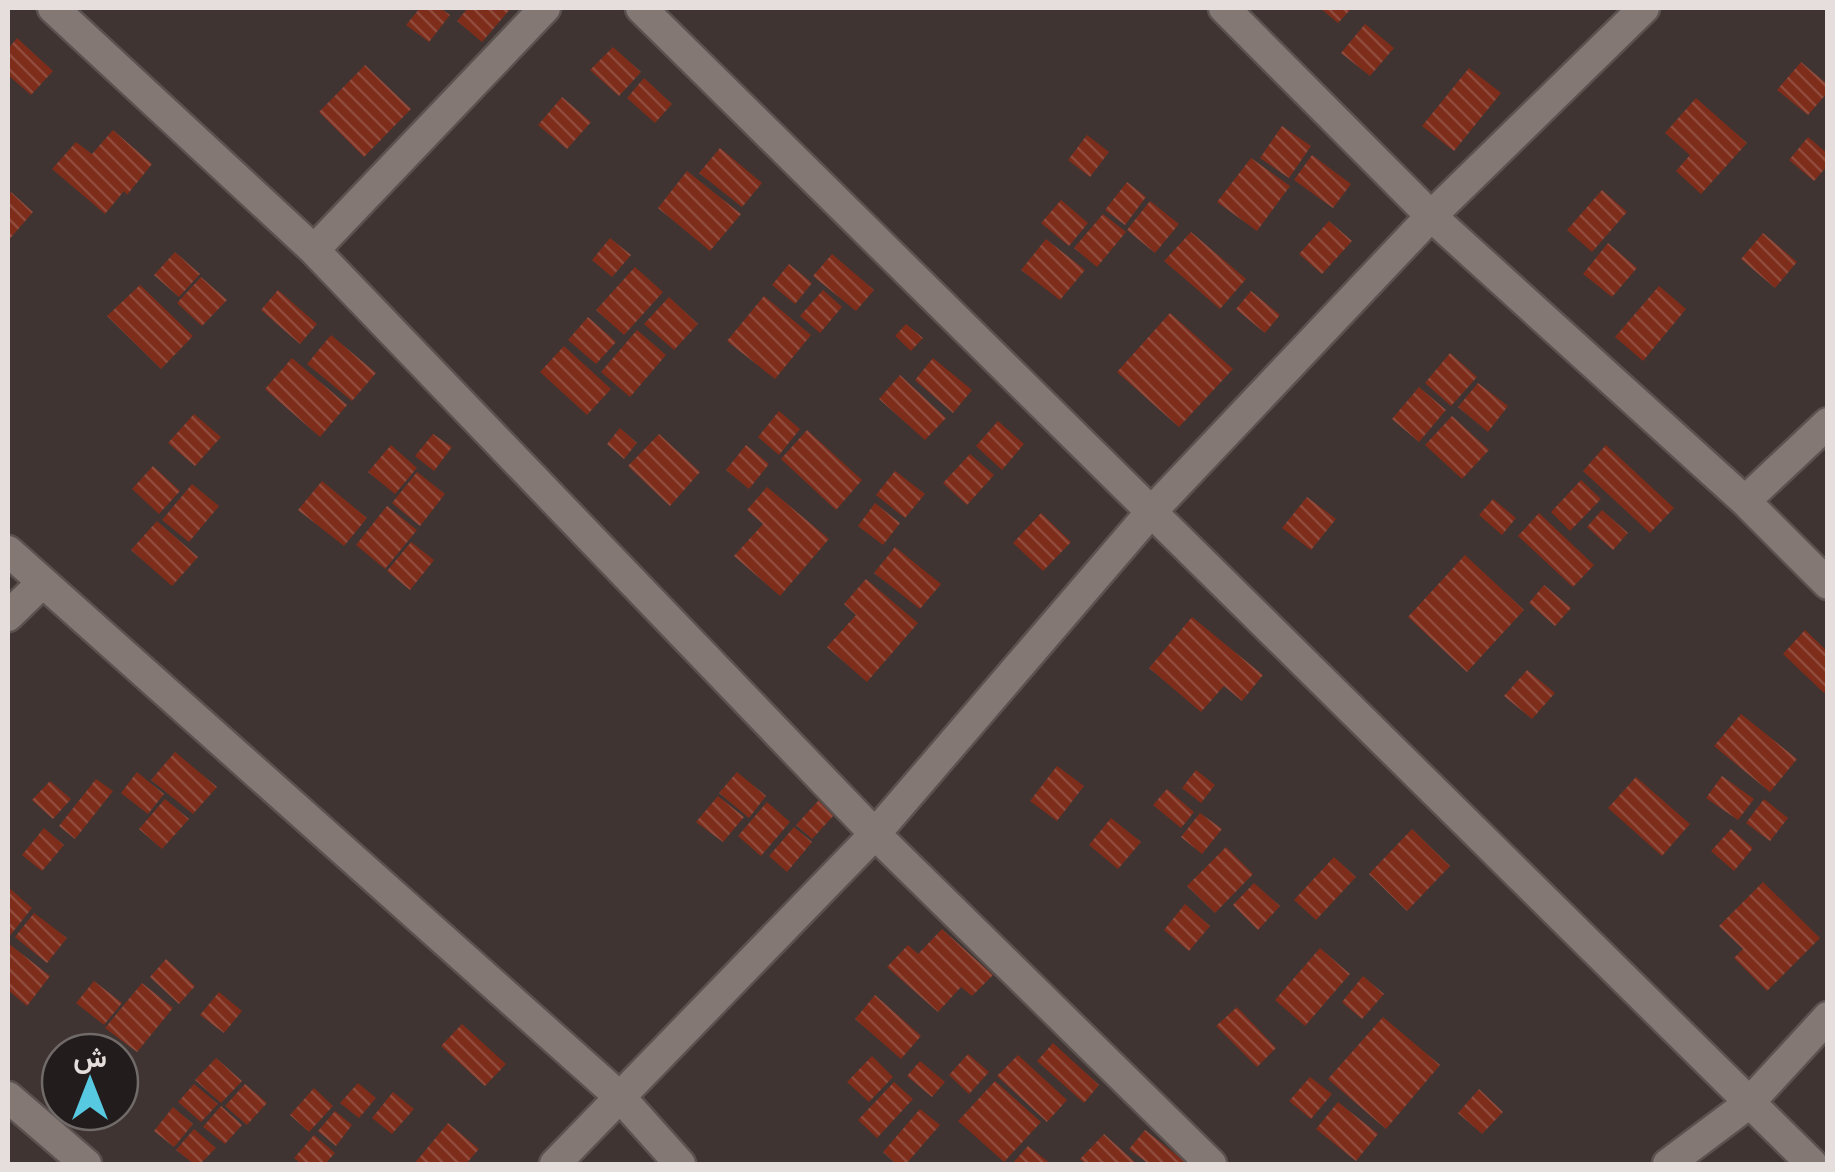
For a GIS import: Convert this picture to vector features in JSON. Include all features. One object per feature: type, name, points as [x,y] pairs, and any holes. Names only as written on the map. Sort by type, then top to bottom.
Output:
[{"type":"street","points":[[53,8],[314,250],[875,834],[1211,1164]]},
{"type":"street","points":[[314,250],[545,8]]},
{"type":"street","points":[[641,8],[1812,1164]]},
{"type":"street","points":[[1224,8],[1431,216],[1744,501],[1828,584]]},
{"type":"street","points":[[555,1164],[875,834],[1151,512],[1431,216],[1644,8]]},
{"type":"street","points":[[1744,501],[1828,423]]},
{"type":"street","points":[[8,551],[621,1098],[680,1164]]},
{"type":"street","points":[[8,616],[42,583]]},
{"type":"street","points":[[1668,1164],[1748,1104],[1828,1017]]},
{"type":"street","points":[[8,1096],[86,1164]]},
{"type":"building","points":[[420,8],[440,8],[450,15],[429,42],[406,25]]},
{"type":"building","points":[[468,8],[511,8],[482,42],[457,21]]},
{"type":"building","points":[[1320,8],[1352,8],[1338,23]]},
{"type":"building","points":[[1365,24],[1394,48],[1370,76],[1341,53]]},
{"type":"building","points":[[17,38],[53,71],[31,95],[8,75],[8,49]]},
{"type":"building","points":[[613,47],[641,72],[619,96],[590,70]]},
{"type":"building","points":[[1801,62],[1828,85],[1828,92],[1808,115],[1777,90]]},
{"type":"building","points":[[365,65],[411,109],[364,157],[319,112]]},
{"type":"building","points":[[1469,68],[1501,93],[1454,151],[1422,126]]},
{"type":"building","points":[[644,78],[672,104],[655,123],[627,98]]},
{"type":"building","points":[[562,97],[591,122],[567,149],[538,125]]},
{"type":"building","points":[[1696,98],[1747,143],[1701,194],[1676,171],[1690,155],[1665,133]]},
{"type":"building","points":[[1282,126],[1311,146],[1289,178],[1260,158]]},
{"type":"building","points":[[113,130],[152,164],[127,195],[124,191],[105,214],[52,169],[76,142],[92,154]]},
{"type":"building","points":[[1087,135],[1109,152],[1090,177],[1068,160]]},
{"type":"building","points":[[1808,137],[1828,154],[1828,165],[1814,181],[1789,160]]},
{"type":"building","points":[[720,148],[762,183],[742,207],[699,173]]},
{"type":"building","points":[[1312,155],[1351,184],[1333,208],[1294,180]]},
{"type":"building","points":[[1251,158],[1290,186],[1257,231],[1217,202]]},
{"type":"building","points":[[687,171],[741,214],[710,251],[658,208]]},
{"type":"building","points":[[1127,182],[1146,197],[1125,225],[1105,210]]},
{"type":"building","points":[[1602,190],[1627,212],[1592,252],[1567,230]]},
{"type":"building","points":[[11,192],[33,212],[8,241],[8,197]]},
{"type":"building","points":[[1061,200],[1088,223],[1069,246],[1041,223]]},
{"type":"building","points":[[1150,201],[1179,224],[1155,253],[1127,230]]},
{"type":"building","points":[[1103,214],[1126,232],[1097,267],[1074,248]]},
{"type":"building","points":[[1329,221],[1352,241],[1322,274],[1299,254]]},
{"type":"building","points":[[1191,232],[1246,279],[1220,309],[1164,261]]},
{"type":"building","points":[[1763,233],[1797,262],[1775,288],[1741,259]]},
{"type":"building","points":[[610,238],[631,255],[612,277],[592,260]]},
{"type":"building","points":[[1046,239],[1085,270],[1060,300],[1021,270]]},
{"type":"building","points":[[1608,243],[1637,268],[1612,297],[1583,274]]},
{"type":"building","points":[[175,252],[200,274],[179,297],[154,275]]},
{"type":"building","points":[[832,254],[874,290],[856,311],[813,276]]},
{"type":"building","points":[[789,264],[812,283],[795,304],[772,285]]},
{"type":"building","points":[[635,267],[663,292],[624,335],[596,310]]},
{"type":"building","points":[[201,277],[227,300],[202,326],[177,303]]},
{"type":"building","points":[[140,285],[193,336],[161,369],[107,316]]},
{"type":"building","points":[[1659,286],[1686,309],[1643,361],[1615,337]]},
{"type":"building","points":[[278,290],[317,324],[300,344],[261,310]]},
{"type":"building","points":[[823,290],[842,307],[820,333],[800,316]]},
{"type":"building","points":[[1251,291],[1280,315],[1265,333],[1236,309]]},
{"type":"building","points":[[764,296],[811,335],[775,379],[727,341]]},
{"type":"building","points":[[669,297],[698,324],[674,350],[644,324]]},
{"type":"building","points":[[1170,313],[1233,369],[1179,427],[1117,372]]},
{"type":"building","points":[[588,317],[616,342],[596,364],[568,340]]},
{"type":"building","points":[[906,324],[923,338],[911,351],[895,336]]},
{"type":"building","points":[[637,330],[666,355],[630,397],[601,372]]},
{"type":"building","points":[[331,335],[376,373],[352,401],[307,364]]},
{"type":"building","points":[[564,346],[611,389],[587,415],[540,372]]},
{"type":"building","points":[[1450,353],[1477,377],[1451,406],[1425,383]]},
{"type":"building","points":[[292,358],[347,405],[320,437],[265,389]]},
{"type":"building","points":[[933,358],[972,390],[953,413],[915,380]]},
{"type":"building","points":[[900,375],[946,418],[925,440],[879,399]]},
{"type":"building","points":[[1478,383],[1508,406],[1488,432],[1458,407]]},
{"type":"building","points":[[1419,387],[1446,410],[1419,442],[1392,419]]},
{"type":"building","points":[[779,411],[800,429],[779,455],[758,437]]},
{"type":"building","points":[[194,414],[221,437],[195,466],[168,443]]},
{"type":"building","points":[[1452,416],[1489,450],[1462,479],[1425,445]]},
{"type":"building","points":[[998,421],[1024,444],[1002,470],[976,446]]},
{"type":"building","points":[[620,428],[637,443],[624,459],[607,444]]},
{"type":"building","points":[[807,430],[862,480],[836,510],[781,459]]},
{"type":"building","points":[[433,434],[452,447],[434,471],[415,456]]},
{"type":"building","points":[[659,434],[700,472],[670,506],[628,466]]},
{"type":"building","points":[[391,445],[417,468],[395,494],[368,472]]},
{"type":"building","points":[[746,445],[769,464],[749,489],[726,470]]},
{"type":"building","points":[[1606,445],[1674,508],[1650,533],[1583,471]]},
{"type":"building","points":[[970,454],[994,475],[967,505],[943,483]]},
{"type":"building","points":[[153,466],[180,491],[159,514],[132,489]]},
{"type":"building","points":[[895,471],[925,494],[905,518],[876,495]]},
{"type":"building","points":[[417,472],[445,494],[420,526],[392,503]]},
{"type":"building","points":[[1581,480],[1601,499],[1570,531],[1551,512]]},
{"type":"building","points":[[322,481],[367,518],[344,546],[298,510]]},
{"type":"building","points":[[192,484],[219,506],[189,542],[162,520]]},
{"type":"building","points":[[767,487],[829,539],[780,596],[734,556],[763,524],[747,510]]},
{"type":"building","points":[[1307,497],[1336,519],[1311,550],[1282,528]]},
{"type":"building","points":[[1493,499],[1516,518],[1502,535],[1479,515]]},
{"type":"building","points":[[875,503],[900,523],[883,545],[858,526]]},
{"type":"building","points":[[387,506],[417,530],[385,569],[356,545]]},
{"type":"building","points":[[1602,510],[1628,533],[1613,550],[1587,527]]},
{"type":"building","points":[[1041,513],[1071,542],[1043,571],[1013,543]]},
{"type":"building","points":[[1539,513],[1594,565],[1573,587],[1518,536]]},
{"type":"building","points":[[157,521],[198,557],[172,586],[131,550]]},
{"type":"building","points":[[411,542],[434,560],[410,590],[387,571]]},
{"type":"building","points":[[895,547],[941,584],[920,609],[874,573]]},
{"type":"building","points":[[1465,555],[1524,610],[1467,672],[1408,617]]},
{"type":"building","points":[[866,579],[918,623],[867,682],[827,647],[856,615],[844,604]]},
{"type":"building","points":[[1544,585],[1571,608],[1555,626],[1529,603]]},
{"type":"building","points":[[1192,617],[1263,675],[1242,701],[1224,686],[1201,712],[1149,668]]},
{"type":"building","points":[[1805,630],[1828,652],[1828,689],[1824,693],[1783,654]]},
{"type":"building","points":[[1527,670],[1555,693],[1532,719],[1504,696]]},
{"type":"building","points":[[1741,714],[1797,759],[1770,792],[1714,746]]},
{"type":"building","points":[[175,752],[217,787],[193,814],[151,780]]},
{"type":"building","points":[[1057,766],[1084,786],[1057,821],[1030,801]]},
{"type":"building","points":[[1196,770],[1215,785],[1201,803],[1182,788]]},
{"type":"building","points":[[137,772],[164,794],[148,814],[121,793]]},
{"type":"building","points":[[737,772],[766,796],[749,818],[719,793]]},
{"type":"building","points":[[1722,776],[1754,799],[1738,820],[1706,798]]},
{"type":"building","points":[[1636,777],[1690,824],[1662,856],[1608,808]]},
{"type":"building","points":[[96,779],[113,791],[75,839],[59,826]]},
{"type":"building","points":[[50,781],[71,799],[53,819],[32,800]]},
{"type":"building","points":[[1167,789],[1194,812],[1181,828],[1153,805]]},
{"type":"building","points":[[718,796],[744,817],[723,842],[696,822]]},
{"type":"building","points":[[165,799],[189,819],[162,849],[139,829]]},
{"type":"building","points":[[1764,799],[1788,818],[1770,841],[1746,823]]},
{"type":"building","points":[[819,800],[835,814],[812,839],[796,825]]},
{"type":"building","points":[[767,802],[790,822],[761,856],[738,836]]},
{"type":"building","points":[[1200,813],[1222,829],[1202,854],[1181,837]]},
{"type":"building","points":[[1111,818],[1141,842],[1118,869],[1089,845]]},
{"type":"building","points":[[794,827],[812,842],[787,872],[769,856]]},
{"type":"building","points":[[44,828],[64,845],[42,871],[22,855]]},
{"type":"building","points":[[1412,829],[1450,866],[1407,911],[1369,874]]},
{"type":"building","points":[[1731,829],[1753,848],[1734,871],[1711,851]]},
{"type":"building","points":[[1226,847],[1253,874],[1215,913],[1187,886]]},
{"type":"building","points":[[1334,857],[1356,877],[1316,920],[1294,900]]},
{"type":"building","points":[[1763,882],[1820,938],[1767,991],[1734,958],[1743,949],[1719,926]]},
{"type":"building","points":[[1254,883],[1280,906],[1258,930],[1233,905]]},
{"type":"building","points":[[8,887],[32,908],[8,938]]},
{"type":"building","points":[[1185,904],[1210,926],[1189,951],[1164,930]]},
{"type":"building","points":[[34,913],[67,938],[47,963],[15,937]]},
{"type":"building","points":[[942,929],[993,975],[972,996],[961,987],[938,1012],[887,967],[908,945],[918,954]]},
{"type":"building","points":[[8,943],[50,976],[27,1006],[8,990]]},
{"type":"building","points":[[1320,948],[1350,974],[1305,1026],[1275,1000]]},
{"type":"building","points":[[166,959],[195,986],[179,1004],[150,977]]},
{"type":"building","points":[[1363,976],[1384,994],[1362,1019],[1342,1002]]},
{"type":"building","points":[[94,981],[122,1003],[104,1025],[76,1003]]},
{"type":"building","points":[[142,983],[173,1008],[140,1048],[140,1032],[110,1032],[105,1028]]},
{"type":"building","points":[[219,992],[242,1011],[224,1033],[200,1015]]},
{"type":"building","points":[[875,995],[921,1036],[901,1059],[855,1019]]},
{"type":"building","points":[[1237,1007],[1276,1048],[1257,1067],[1216,1026]]},
{"type":"building","points":[[1383,1017],[1440,1065],[1386,1129],[1328,1079]]},
{"type":"building","points":[[462,1024],[506,1064],[485,1086],[441,1046]]},
{"type":"building","points":[[1053,1043],[1099,1085],[1084,1103],[1037,1061]]},
{"type":"building","points":[[968,1054],[989,1072],[969,1094],[949,1075]]},
{"type":"building","points":[[1018,1055],[1067,1100],[1047,1122],[997,1076]]},
{"type":"building","points":[[872,1056],[893,1077],[869,1102],[847,1082]]},
{"type":"building","points":[[216,1058],[242,1081],[221,1103],[195,1080]]},
{"type":"building","points":[[920,1061],[945,1082],[932,1097],[907,1076]]},
{"type":"building","points":[[1310,1077],[1332,1094],[1311,1119],[1289,1101]]},
{"type":"building","points":[[995,1081],[1041,1122],[1004,1162],[958,1121]]},
{"type":"building","points":[[894,1082],[913,1099],[877,1138],[858,1120]]},
{"type":"building","points":[[358,1083],[376,1098],[359,1118],[340,1103]]},
{"type":"building","points":[[194,1084],[218,1104],[201,1122],[178,1102]]},
{"type":"building","points":[[245,1084],[267,1103],[247,1125],[225,1106]]},
{"type":"building","points":[[314,1088],[333,1106],[309,1132],[290,1115]]},
{"type":"building","points":[[1479,1089],[1503,1112],[1482,1134],[1458,1113]]},
{"type":"building","points":[[393,1092],[414,1109],[392,1134],[372,1118]]},
{"type":"building","points":[[1338,1102],[1378,1134],[1356,1161],[1316,1129]]},
{"type":"building","points":[[221,1106],[242,1125],[225,1144],[203,1127]]},
{"type":"building","points":[[173,1107],[193,1124],[174,1147],[154,1131]]},
{"type":"building","points":[[920,1109],[940,1125],[906,1164],[896,1164],[883,1152]]},
{"type":"building","points":[[335,1111],[352,1125],[336,1146],[318,1131]]},
{"type":"building","points":[[448,1123],[479,1149],[466,1164],[414,1164]]},
{"type":"building","points":[[194,1129],[216,1148],[200,1164],[194,1164],[176,1150]]},
{"type":"building","points":[[1145,1130],[1188,1164],[1149,1164],[1129,1149]]},
{"type":"building","points":[[1104,1134],[1137,1164],[1086,1164],[1080,1159]]},
{"type":"building","points":[[314,1135],[335,1153],[325,1164],[301,1164],[294,1158]]},
{"type":"building","points":[[1028,1146],[1051,1164],[1012,1164]]}]
